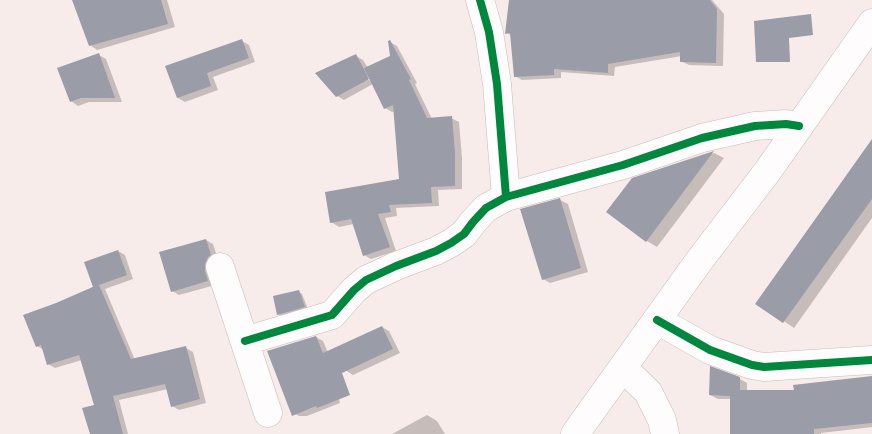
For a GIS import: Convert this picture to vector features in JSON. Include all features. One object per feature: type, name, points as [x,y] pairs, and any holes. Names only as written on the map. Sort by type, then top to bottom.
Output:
[{"type":"street","points":[[480,0],[489,32],[497,84],[506,197]]},
{"type":"street","points":[[575,434],[699,261],[767,172],[872,23]]},
{"type":"street","points":[[245,341],[332,315],[354,290],[366,280],[451,243],[464,234],[486,208],[506,197],[623,164],[702,138],[756,126],[786,124],[799,126]]},
{"type":"street","points":[[220,267],[268,413]]},
{"type":"street","points":[[657,320],[710,350],[752,365],[872,360]]},
{"type":"street","points":[[623,368],[648,392],[662,420],[665,434]]},
{"type":"building","points":[[72,0],[161,0],[168,24],[89,46]]},
{"type":"building","points":[[509,0],[710,0],[717,9],[716,63],[680,62],[680,52],[608,64],[608,73],[554,69],[554,75],[514,77],[510,33],[505,34]]},
{"type":"building","points":[[811,14],[813,35],[789,38],[790,62],[756,62],[754,21]]},
{"type":"building","points":[[242,39],[249,58],[207,73],[211,86],[177,98],[165,66]]},
{"type":"building","points":[[390,40],[411,79],[409,80],[427,118],[452,116],[455,186],[431,187],[432,203],[389,205],[391,212],[378,214],[390,247],[363,256],[351,219],[330,223],[325,192],[399,179],[393,105],[384,109],[364,68],[390,56],[388,41]]},
{"type":"building","points":[[99,53],[115,98],[81,98],[70,102],[57,68]]},
{"type":"building","points":[[356,54],[369,79],[336,97],[315,73]]},
{"type":"building","points":[[872,139],[872,199],[783,323],[755,304]]},
{"type":"building","points":[[714,151],[646,242],[606,212],[632,178]]},
{"type":"building","points":[[560,198],[581,268],[542,280],[520,209]]},
{"type":"building","points":[[206,239],[211,255],[205,264],[208,281],[171,292],[159,252]]},
{"type":"building","points":[[118,250],[127,275],[99,285],[131,359],[186,346],[200,399],[171,407],[165,384],[113,396],[123,434],[90,434],[82,408],[94,405],[79,355],[47,365],[41,345],[36,347],[23,315],[93,287],[84,262]]},
{"type":"building","points":[[299,290],[305,307],[277,315],[273,296]]},
{"type":"building","points":[[382,326],[393,349],[342,373],[350,395],[292,416],[267,351],[316,336],[323,353]]},
{"type":"building","points":[[710,366],[740,377],[740,390],[794,390],[793,385],[872,376],[872,423],[814,429],[814,434],[730,434],[730,396],[709,395]]},
{"type":"cycle path","points":[[480,0],[489,32],[497,84],[506,197]]},
{"type":"cycle path","points":[[245,341],[332,315],[354,290],[366,280],[451,243],[464,234],[486,208],[506,197],[623,165],[702,138],[755,126],[786,124],[799,126]]},
{"type":"cycle path","points":[[657,320],[710,350],[752,365],[764,367],[872,360]]}]
